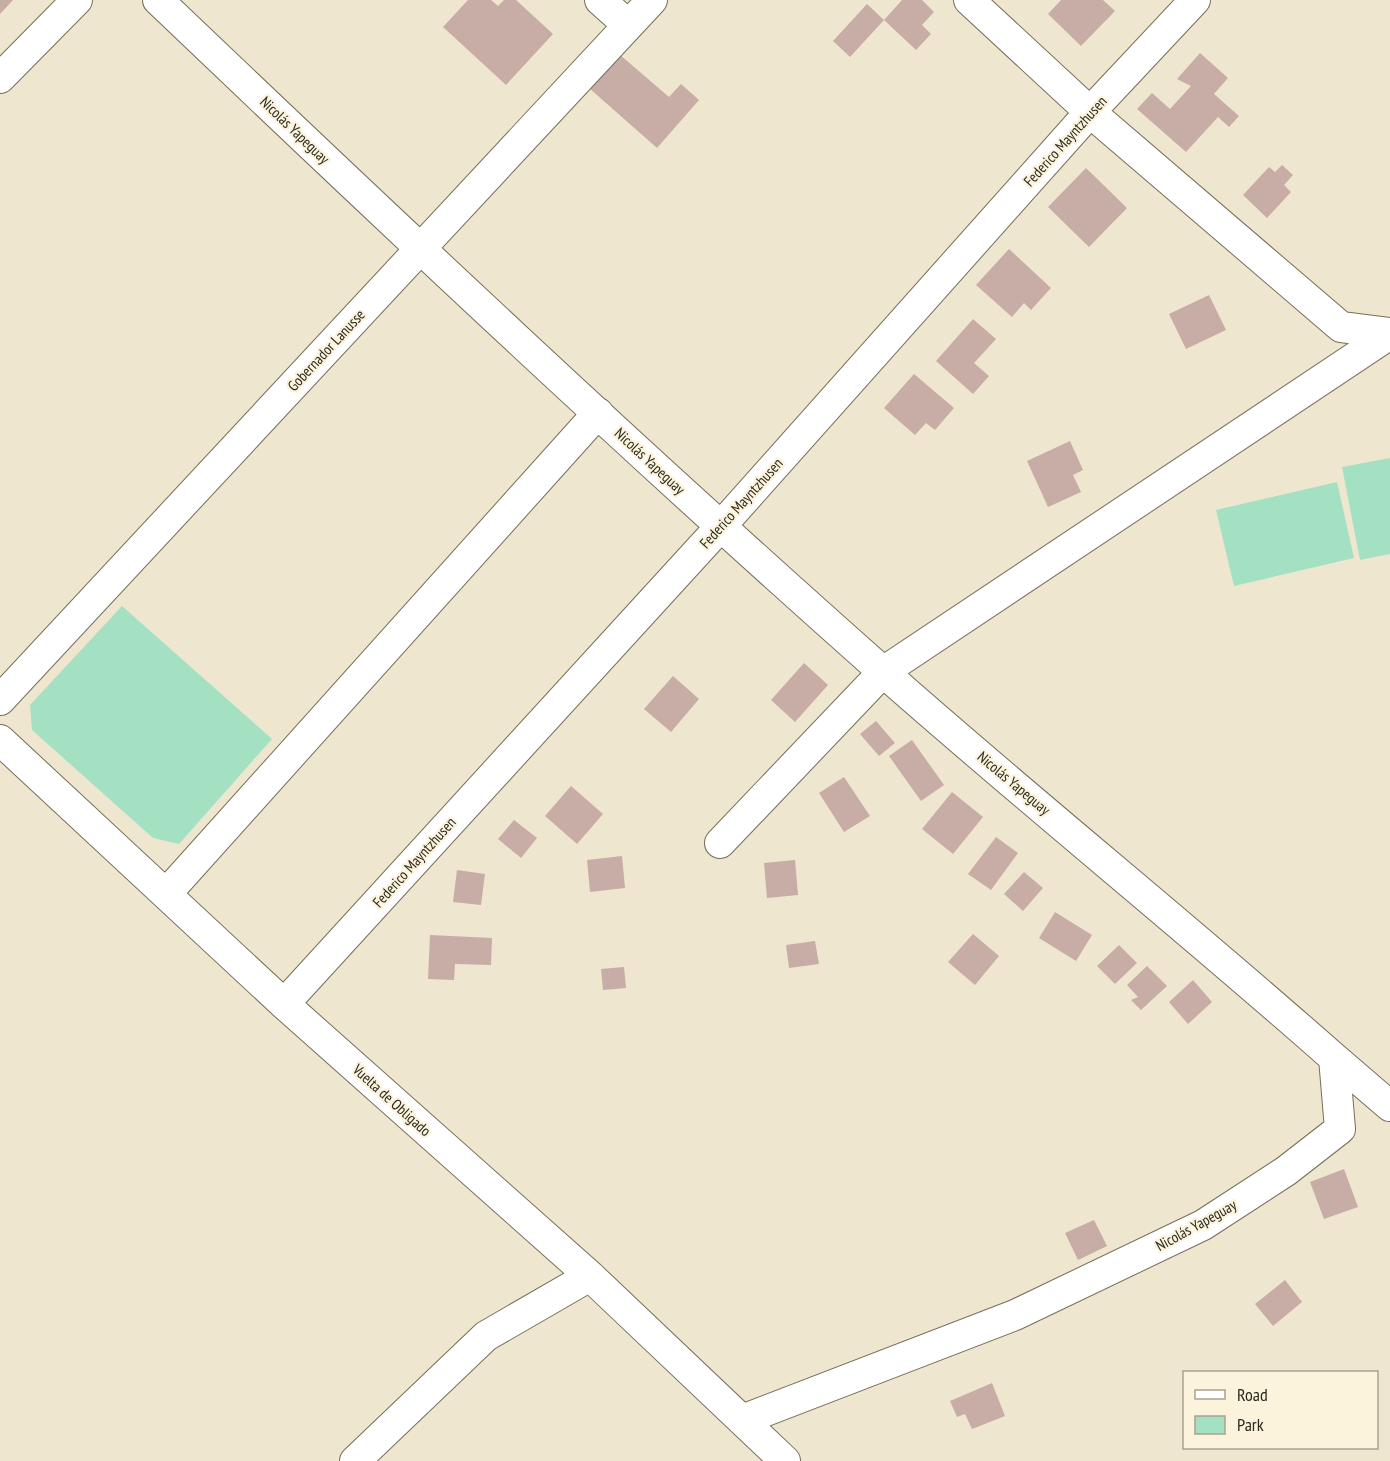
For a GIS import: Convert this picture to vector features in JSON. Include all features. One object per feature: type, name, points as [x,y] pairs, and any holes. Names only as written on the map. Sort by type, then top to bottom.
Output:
[{"type":"street","points":[[0,78],[76,0]]},
{"type":"street","name":"Nicolás Yapeguay","points":[[158,0],[420,249],[883,672],[1246,980],[1334,1058],[1340,1129],[1286,1171],[1203,1225],[1016,1315],[742,1420]]},
{"type":"street","points":[[600,0],[628,25]]},
{"type":"street","name":"Gobernador Lanusse","points":[[0,700],[652,0]]},
{"type":"street","points":[[969,0],[1090,112],[1341,327],[1390,334]]},
{"type":"street","name":"Federico Mayntzhusen","points":[[284,1004],[721,526],[1090,112],[1195,0]]},
{"type":"street","points":[[720,843],[883,672],[1390,334]]},
{"type":"street","points":[[166,894],[598,413]]},
{"type":"street","name":"Vuelta de Obligado","points":[[0,740],[284,1004],[590,1276],[785,1461]]},
{"type":"street","points":[[1334,1058],[1390,1106]]},
{"type":"street","points":[[355,1461],[486,1336],[590,1276]]},
{"type":"green space","points":[[1390,458],[1390,554],[1360,560],[1342,467]]},
{"type":"green space","points":[[1337,482],[1354,558],[1234,586],[1216,510]]},
{"type":"green space","points":[[122,606],[272,739],[179,844],[153,838],[32,730],[30,705]]},
{"type":"building","points":[[0,0],[13,0],[0,14]]},
{"type":"building","points":[[468,0],[491,0],[498,6],[504,0],[516,0],[553,34],[506,85],[443,27]]},
{"type":"building","points":[[902,0],[922,0],[934,12],[922,25],[931,34],[916,50],[884,20]]},
{"type":"building","points":[[1061,0],[1103,0],[1115,11],[1081,46],[1048,14]]},
{"type":"building","points":[[867,4],[884,20],[850,57],[833,41]]},
{"type":"building","points":[[1200,53],[1228,78],[1214,94],[1239,116],[1229,127],[1218,117],[1186,152],[1137,109],[1152,93],[1170,109],[1191,86],[1177,79]]},
{"type":"building","points":[[619,54],[669,97],[681,84],[699,100],[657,148],[589,88]]},
{"type":"building","points":[[1282,165],[1293,175],[1284,185],[1291,192],[1267,218],[1243,195],[1269,167],[1275,172]]},
{"type":"building","points":[[1086,168],[1127,208],[1089,247],[1048,207]]},
{"type":"building","points":[[1009,249],[1051,288],[1031,310],[1024,303],[1012,317],[976,285]]},
{"type":"building","points":[[1209,295],[1226,330],[1186,349],[1169,314]]},
{"type":"building","points":[[973,319],[996,339],[974,363],[989,376],[973,394],[936,361]]},
{"type":"building","points":[[914,374],[954,408],[935,430],[926,423],[915,435],[884,408]]},
{"type":"building","points":[[1070,441],[1083,470],[1073,475],[1081,492],[1048,507],[1027,461]]},
{"type":"building","points":[[804,663],[828,685],[795,722],[771,700]]},
{"type":"building","points":[[673,676],[699,699],[671,732],[644,709]]},
{"type":"building","points":[[876,721],[895,743],[879,756],[860,734]]},
{"type":"building","points":[[912,740],[944,785],[921,801],[889,756]]},
{"type":"building","points":[[844,777],[870,816],[844,832],[819,793]]},
{"type":"building","points":[[571,786],[603,814],[577,844],[545,816]]},
{"type":"building","points":[[952,792],[983,817],[953,854],[922,829]]},
{"type":"building","points":[[514,820],[537,838],[521,858],[498,839]]},
{"type":"building","points":[[996,837],[1018,853],[991,890],[968,874]]},
{"type":"building","points":[[622,856],[625,888],[590,892],[587,860]]},
{"type":"building","points":[[795,860],[798,895],[767,898],[764,863]]},
{"type":"building","points":[[457,870],[485,874],[481,905],[453,902]]},
{"type":"building","points":[[1024,872],[1043,888],[1023,911],[1004,894]]},
{"type":"building","points":[[1055,912],[1092,935],[1076,961],[1039,938]]},
{"type":"building","points":[[973,934],[999,956],[975,985],[948,962]]},
{"type":"building","points":[[430,935],[492,938],[491,965],[455,964],[454,980],[428,979]]},
{"type":"building","points":[[815,941],[819,964],[789,968],[786,945]]},
{"type":"building","points":[[1119,945],[1137,963],[1115,984],[1097,966]]},
{"type":"building","points":[[1147,966],[1167,986],[1141,1010],[1131,1000],[1138,997],[1127,985]]},
{"type":"building","points":[[624,967],[626,988],[603,990],[601,969]]},
{"type":"building","points":[[1193,980],[1212,1002],[1188,1024],[1169,1002]]},
{"type":"building","points":[[1344,1169],[1358,1207],[1324,1219],[1310,1182]]},
{"type":"building","points":[[1094,1220],[1107,1246],[1078,1260],[1065,1233]]},
{"type":"building","points":[[1285,1280],[1302,1302],[1273,1326],[1255,1304]]},
{"type":"building","points":[[992,1383],[1005,1416],[972,1429],[965,1414],[957,1417],[950,1401]]}]
